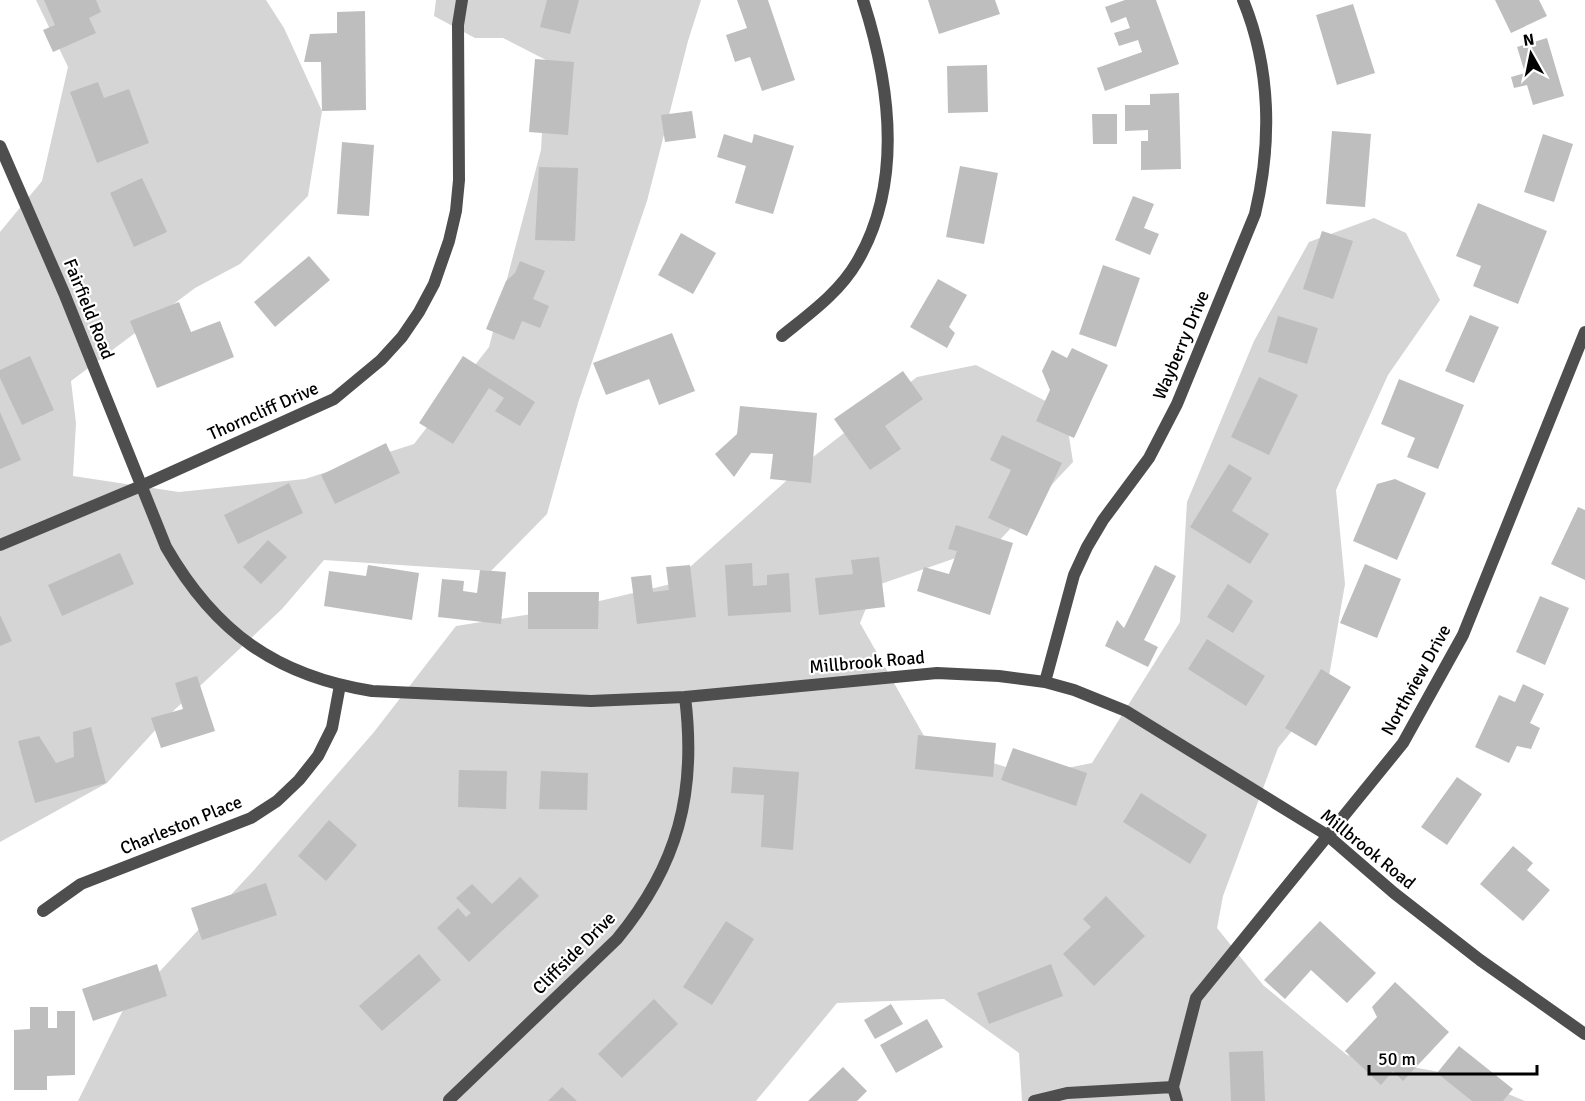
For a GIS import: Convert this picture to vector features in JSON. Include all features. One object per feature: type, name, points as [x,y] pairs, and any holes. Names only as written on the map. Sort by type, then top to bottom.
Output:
[{"type":"street","name":"Thorncliff Drive","points":[[0,545],[141,486],[334,399],[381,360],[402,337],[434,284],[449,241],[456,211],[459,180],[458,25],[462,0]]},
{"type":"street","points":[[782,336],[823,304],[856,264],[881,203],[886,173],[888,126],[884,80],[863,0]]},
{"type":"street","name":"Wayberry Drive","points":[[1044,682],[1074,575],[1103,520],[1149,458],[1177,404],[1255,214],[1262,184],[1267,138],[1265,92],[1261,61],[1250,16],[1243,0]]},
{"type":"street","name":"Fairfield Road","points":[[0,146],[64,293],[141,486]]},
{"type":"street","name":"Northview Drive","points":[[1173,1087],[1196,998],[1403,743],[1462,635],[1585,332]]},
{"type":"street","name":"Millbrook Road","points":[[141,486],[166,548],[182,574],[210,610],[244,641],[284,665],[340,686],[372,690],[591,701],[685,697],[937,673],[999,676],[1044,682],[1074,690],[1126,711],[1327,835],[1394,893],[1479,960],[1585,1034]]},
{"type":"street","name":"Charleston Place","points":[[43,911],[81,884],[251,818],[277,801],[299,780],[318,756],[332,728],[340,686]]},
{"type":"street","name":"Cliffside Drive","points":[[449,1100],[617,939],[653,890],[667,862],[681,818],[687,788],[689,747],[685,697]]},
{"type":"street","points":[[1034,1101],[1067,1093],[1173,1087],[1178,1101]]},
{"type":"shaded area","points":[[36,0],[266,0],[284,28],[322,111],[308,196],[240,264],[195,288],[71,381],[76,423],[73,476],[179,492],[305,479],[414,444],[489,347],[541,150],[546,60],[503,38],[475,38],[434,16],[436,0],[701,0],[688,41],[647,201],[578,403],[547,514],[491,571],[324,560],[282,609],[169,715],[107,783],[0,842],[0,232],[42,181],[68,67]]},
{"type":"shaded area","points":[[1374,218],[1406,233],[1440,300],[1388,375],[1336,490],[1345,584],[1327,688],[1278,748],[1223,896],[1217,928],[1263,985],[1347,1055],[1467,1077],[1525,1101],[1022,1101],[1019,1053],[944,999],[837,1003],[756,1101],[78,1101],[122,1012],[254,870],[374,732],[456,626],[570,608],[671,584],[813,457],[917,377],[976,365],[1065,411],[1073,462],[996,544],[875,586],[860,623],[928,743],[1032,775],[1092,763],[1180,622],[1187,502],[1254,341],[1309,242]]},
{"type":"building","points":[[44,0],[96,0],[101,12],[89,18],[96,33],[53,52],[43,30],[55,25]]},
{"type":"building","points":[[547,0],[579,0],[570,34],[540,27]]},
{"type":"building","points":[[737,0],[768,0],[795,80],[762,91],[750,57],[735,62],[726,35],[747,28]]},
{"type":"building","points":[[928,0],[995,0],[1000,14],[939,34]]},
{"type":"building","points":[[1125,0],[1156,0],[1179,64],[1105,91],[1097,68],[1142,52],[1138,40],[1119,46],[1114,33],[1130,28],[1126,17],[1111,23],[1105,7]]},
{"type":"building","points":[[1495,0],[1539,0],[1547,16],[1511,33]]},
{"type":"building","points":[[1353,4],[1375,73],[1337,85],[1316,15]]},
{"type":"building","points":[[365,11],[366,110],[322,111],[321,62],[304,62],[310,34],[337,33],[337,12]]},
{"type":"building","points":[[1547,38],[1564,96],[1533,105],[1527,85],[1514,88],[1511,77],[1525,73],[1517,47]]},
{"type":"building","points":[[535,59],[574,62],[568,135],[529,132]]},
{"type":"building","points":[[987,65],[988,112],[948,113],[947,66]]},
{"type":"building","points":[[98,82],[104,98],[129,89],[149,143],[97,163],[70,92]]},
{"type":"building","points":[[1179,93],[1181,169],[1141,170],[1141,141],[1148,141],[1148,130],[1125,131],[1125,105],[1150,105],[1150,94]]},
{"type":"building","points":[[692,111],[696,138],[665,142],[661,115]]},
{"type":"building","points":[[1092,114],[1117,114],[1117,144],[1093,144]]},
{"type":"building","points":[[1332,131],[1371,134],[1365,207],[1326,204]]},
{"type":"building","points":[[724,134],[752,143],[754,134],[794,146],[773,214],[735,203],[746,166],[717,157]]},
{"type":"building","points":[[1543,134],[1573,144],[1554,202],[1524,192]]},
{"type":"building","points":[[342,142],[374,145],[369,216],[337,214]]},
{"type":"building","points":[[960,166],[998,173],[984,244],[946,237]]},
{"type":"building","points":[[539,167],[578,168],[575,241],[535,240]]},
{"type":"building","points":[[142,178],[167,232],[134,247],[110,193]]},
{"type":"building","points":[[1133,196],[1154,204],[1144,228],[1159,234],[1150,255],[1115,240]]},
{"type":"building","points":[[1478,203],[1547,231],[1518,304],[1473,286],[1481,266],[1456,256]]},
{"type":"building","points":[[1322,231],[1353,241],[1333,299],[1303,289]]},
{"type":"building","points":[[681,233],[716,253],[693,294],[658,275]]},
{"type":"building","points":[[309,256],[330,280],[275,327],[254,302]]},
{"type":"building","points":[[520,261],[545,271],[533,299],[549,306],[540,328],[522,321],[514,340],[486,329],[506,281],[515,273]]},
{"type":"building","points":[[1103,265],[1140,278],[1116,347],[1079,334]]},
{"type":"building","points":[[938,279],[967,295],[949,327],[955,333],[947,348],[910,327]]},
{"type":"building","points":[[179,302],[191,332],[220,321],[234,357],[157,388],[130,321]]},
{"type":"building","points":[[1470,315],[1499,327],[1474,383],[1445,371]]},
{"type":"building","points":[[1278,316],[1318,328],[1307,364],[1268,352]]},
{"type":"building","points":[[672,333],[695,391],[659,405],[649,379],[606,395],[593,363]]},
{"type":"building","points":[[1072,348],[1108,365],[1074,438],[1036,421],[1050,390],[1042,371],[1052,350],[1067,358]]},
{"type":"building","points":[[30,356],[54,410],[22,425],[0,378],[0,370]]},
{"type":"building","points":[[463,356],[535,402],[520,426],[495,411],[504,398],[489,388],[453,444],[419,423]]},
{"type":"building","points":[[903,371],[923,399],[885,426],[901,449],[870,470],[834,419]]},
{"type":"building","points":[[1259,377],[1298,395],[1269,455],[1231,437]]},
{"type":"building","points":[[1399,379],[1464,405],[1438,469],[1407,457],[1415,438],[1381,424]]},
{"type":"building","points":[[740,406],[817,413],[811,483],[770,479],[773,454],[751,453],[734,477],[715,454],[737,434]]},
{"type":"building","points":[[0,412],[21,460],[0,469]]},
{"type":"building","points":[[1002,435],[1062,463],[1027,536],[988,518],[1011,470],[990,460]]},
{"type":"building","points":[[386,443],[400,473],[335,504],[321,475]]},
{"type":"building","points":[[1229,464],[1252,478],[1232,511],[1269,534],[1250,564],[1190,527]]},
{"type":"building","points":[[1395,479],[1426,493],[1397,560],[1353,541],[1377,484]]},
{"type":"building","points":[[289,483],[303,513],[238,544],[224,515]]},
{"type":"building","points":[[1578,507],[1585,510],[1585,580],[1551,564]]},
{"type":"building","points":[[956,525],[1013,543],[990,615],[917,591],[924,567],[949,574],[957,551],[948,549]]},
{"type":"building","points":[[268,540],[287,557],[261,584],[243,567]]},
{"type":"building","points":[[120,553],[134,584],[62,616],[48,585]]},
{"type":"building","points":[[879,557],[885,607],[819,615],[815,578],[853,574],[851,560]]},
{"type":"building","points":[[752,563],[753,586],[767,585],[767,575],[789,573],[791,612],[728,616],[725,565]]},
{"type":"building","points":[[1365,564],[1401,579],[1377,638],[1340,623]]},
{"type":"building","points":[[368,565],[419,573],[412,620],[324,606],[329,571],[366,576]]},
{"type":"building","points":[[690,565],[696,617],[637,624],[631,577],[651,575],[653,592],[669,590],[666,567]]},
{"type":"building","points":[[1155,565],[1176,576],[1144,640],[1158,647],[1148,667],[1105,646],[1117,620],[1124,628]]},
{"type":"building","points":[[480,570],[506,572],[501,624],[438,617],[442,579],[464,581],[463,591],[477,593]]},
{"type":"building","points":[[1228,584],[1253,601],[1233,633],[1207,617]]},
{"type":"building","points":[[528,592],[599,592],[598,629],[528,629]]},
{"type":"building","points":[[1540,596],[1569,608],[1545,665],[1516,652]]},
{"type":"building","points":[[0,615],[12,641],[0,646]]},
{"type":"building","points":[[1207,639],[1265,676],[1246,706],[1188,669]]},
{"type":"building","points":[[1321,669],[1351,687],[1316,746],[1285,728]]},
{"type":"building","points":[[197,676],[215,731],[161,748],[151,718],[183,709],[175,683]]},
{"type":"building","points":[[1523,684],[1544,694],[1530,723],[1540,728],[1531,749],[1517,746],[1509,763],[1475,747],[1499,695],[1515,702]]},
{"type":"building","points":[[91,727],[106,783],[35,803],[18,741],[39,736],[56,763],[74,757],[73,732]]},
{"type":"building","points":[[918,735],[996,743],[993,777],[915,769]]},
{"type":"building","points":[[1013,748],[1087,773],[1076,806],[1001,780]]},
{"type":"building","points":[[733,767],[799,772],[793,850],[761,847],[764,795],[731,793]]},
{"type":"building","points":[[459,770],[507,771],[506,809],[458,807]]},
{"type":"building","points":[[541,771],[588,773],[587,810],[539,809]]},
{"type":"building","points":[[1457,777],[1482,794],[1447,845],[1421,827]]},
{"type":"building","points":[[1141,793],[1207,835],[1190,864],[1123,822]]},
{"type":"building","points":[[329,820],[357,845],[326,881],[298,856]]},
{"type":"building","points":[[1513,846],[1533,863],[1527,870],[1550,890],[1523,921],[1480,884]]},
{"type":"building","points":[[520,877],[539,896],[469,962],[437,928],[458,908],[466,917],[471,913],[456,898],[472,884],[492,904]]},
{"type":"building","points":[[266,883],[277,915],[202,940],[191,908]]},
{"type":"building","points":[[1106,896],[1145,936],[1094,986],[1063,954],[1091,927],[1083,919]]},
{"type":"building","points":[[726,921],[754,939],[712,1005],[683,987]]},
{"type":"building","points":[[1320,921],[1376,973],[1347,1003],[1311,970],[1285,999],[1264,980]]},
{"type":"building","points":[[419,954],[441,980],[382,1031],[359,1006]]},
{"type":"building","points":[[157,964],[167,996],[93,1021],[82,989]]},
{"type":"building","points":[[1051,964],[1063,996],[989,1024],[977,993]]},
{"type":"building","points":[[1395,982],[1449,1032],[1403,1081],[1393,1071],[1381,1085],[1345,1051],[1377,1017],[1372,1007]]},
{"type":"building","points":[[654,999],[678,1024],[622,1078],[598,1054]]},
{"type":"building","points":[[891,1004],[903,1024],[875,1039],[864,1020]]},
{"type":"building","points":[[30,1007],[48,1007],[48,1028],[57,1028],[57,1011],[75,1011],[75,1075],[47,1076],[47,1090],[14,1090],[14,1030],[30,1029]]},
{"type":"building","points":[[927,1019],[943,1047],[896,1073],[880,1045]]},
{"type":"building","points":[[1459,1046],[1513,1089],[1503,1101],[1472,1101],[1437,1073]]},
{"type":"building","points":[[1263,1051],[1265,1101],[1231,1101],[1229,1052]]},
{"type":"building","points":[[843,1067],[867,1091],[857,1101],[808,1101]]},
{"type":"building","points":[[562,1087],[577,1101],[548,1101]]}]
